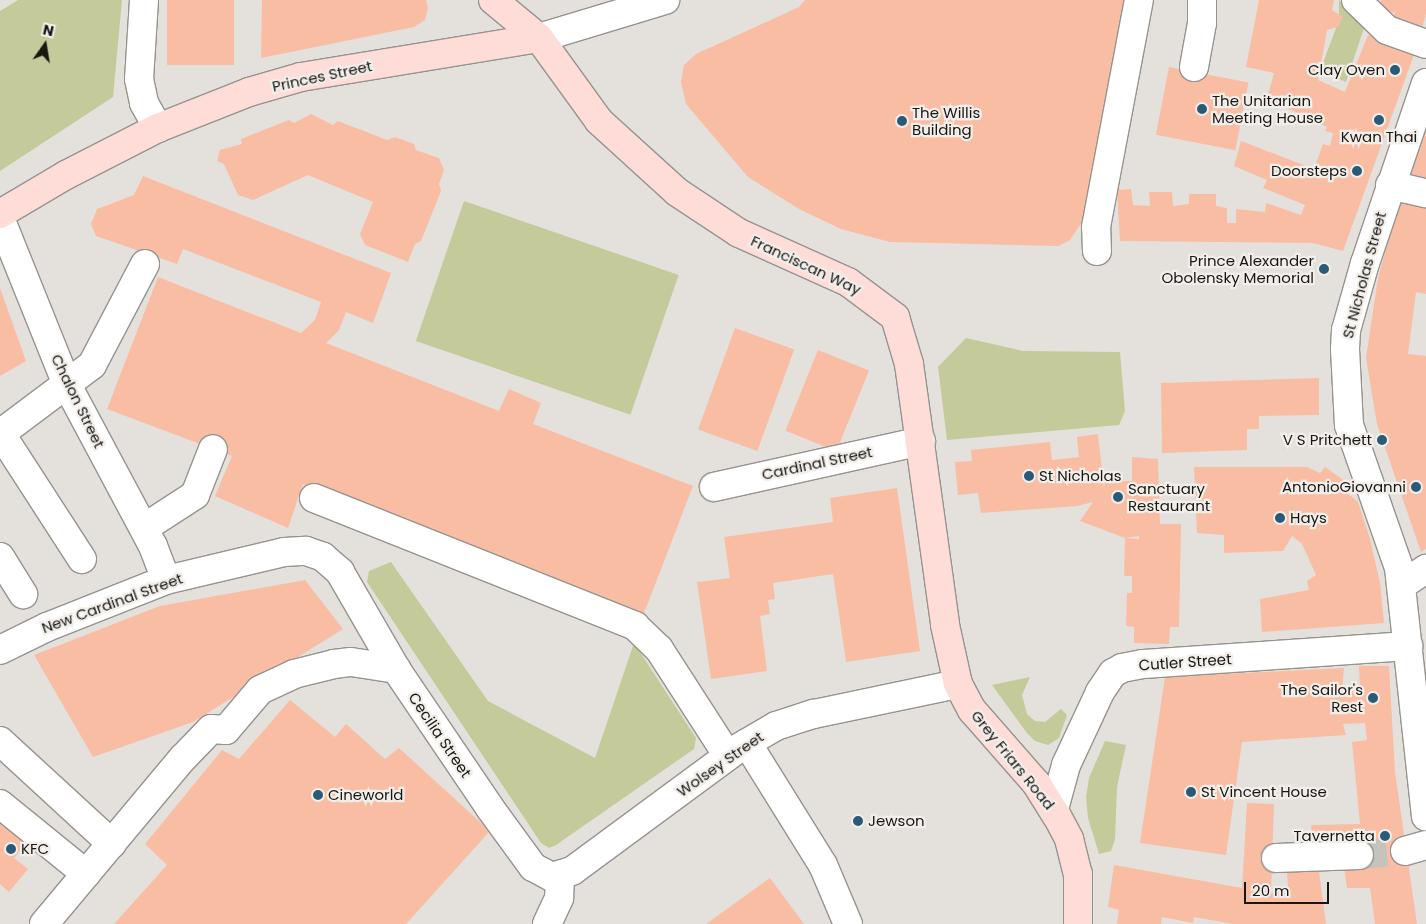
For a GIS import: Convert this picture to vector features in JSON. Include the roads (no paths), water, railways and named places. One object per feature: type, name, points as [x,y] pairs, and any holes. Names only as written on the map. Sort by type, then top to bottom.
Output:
[{"type":"main road","points":[[493,0],[539,38]]},
{"type":"main road","points":[[527,0],[539,38]]},
{"type":"main road","name":"Princes Street","points":[[0,216],[66,175],[158,128],[249,92],[302,77],[539,38]]},
{"type":"main road","name":"Franciscan Way","points":[[539,38],[599,121],[677,192],[738,233],[848,282],[895,316],[909,364],[946,632],[958,684]]},
{"type":"main road","name":"Grey Friars Road","points":[[958,684],[972,710],[1036,783],[1054,809],[1069,839],[1076,865],[1078,924]]},
{"type":"street","points":[[144,0],[139,79],[144,103],[158,128]]},
{"type":"street","name":"Princes Street","points":[[539,38],[665,0]]},
{"type":"street","points":[[1097,251],[1096,227],[1140,0]]},
{"type":"street","points":[[1194,67],[1202,23],[1202,0]]},
{"type":"street","points":[[1356,0],[1387,30],[1426,44]]},
{"type":"street","name":"St Nicholas Street","points":[[1426,83],[1390,185],[1353,303],[1345,349],[1349,425],[1394,552],[1402,585],[1408,646],[1419,713],[1426,817]]},
{"type":"street","points":[[1390,185],[1426,193]]},
{"type":"street","name":"Chalon Street","points":[[0,216],[67,385],[144,528],[166,580]]},
{"type":"street","points":[[82,559],[1,434],[92,365],[145,264]]},
{"type":"street","name":"Cardinal Street","points":[[714,487],[921,441]]},
{"type":"street","points":[[144,528],[195,495],[213,449]]},
{"type":"street","points":[[314,498],[635,626],[659,649],[823,865],[848,924]]},
{"type":"street","name":"New Cardinal Street","points":[[0,650],[47,627],[166,580],[284,552],[306,551],[332,562],[340,572]]},
{"type":"street","points":[[0,557],[23,594]]},
{"type":"street","points":[[1402,585],[1426,569]]},
{"type":"street","name":"Cecilia Street","points":[[340,572],[396,669],[533,867],[544,875],[560,876]]},
{"type":"street","name":"Cutler Street","points":[[1054,809],[1066,764],[1100,692],[1113,673],[1122,668],[1143,664],[1408,646]]},
{"type":"street","points":[[44,924],[183,758],[211,729],[226,730],[260,690],[294,674],[334,664],[352,662],[396,669]]},
{"type":"street","name":"Wolsey Street","points":[[560,876],[737,750],[776,726],[814,714],[958,684]]},
{"type":"street","points":[[0,742],[112,844]]},
{"type":"street","points":[[0,804],[86,874]]},
{"type":"street","points":[[1276,858],[1359,856]]},
{"type":"street","points":[[546,924],[559,898],[560,876]]},
{"type":"tunnel","points":[[1359,855],[1405,851]]},
{"type":"place","name":"Clay Oven","points":[[1395,70]]},
{"type":"place","name":"The Unitarian Meeting House","points":[[1202,109]]},
{"type":"place","name":"Kwan Thai","points":[[1379,120]]},
{"type":"place","name":"The Willis Building","points":[[902,121]]},
{"type":"place","name":"Doorsteps","points":[[1357,171]]},
{"type":"place","name":"Prince Alexander Obolensky Memorial","points":[[1324,269]]},
{"type":"place","name":"V S Pritchett","points":[[1382,440]]},
{"type":"place","name":"St Nicholas","points":[[1029,476]]},
{"type":"place","name":"AntonioGiovanni","points":[[1416,487]]},
{"type":"place","name":"Sanctuary Restaurant","points":[[1118,497]]},
{"type":"place","name":"Hays","points":[[1280,518]]},
{"type":"place","name":"The Sailor's Rest","points":[[1373,698]]},
{"type":"place","name":"St Vincent House","points":[[1191,792]]},
{"type":"place","name":"Cineworld","points":[[318,795]]},
{"type":"place","name":"Jewson","points":[[858,821]]},
{"type":"place","name":"Tavernetta","points":[[1385,836]]},
{"type":"place","name":"KFC","points":[[11,849]]}]
